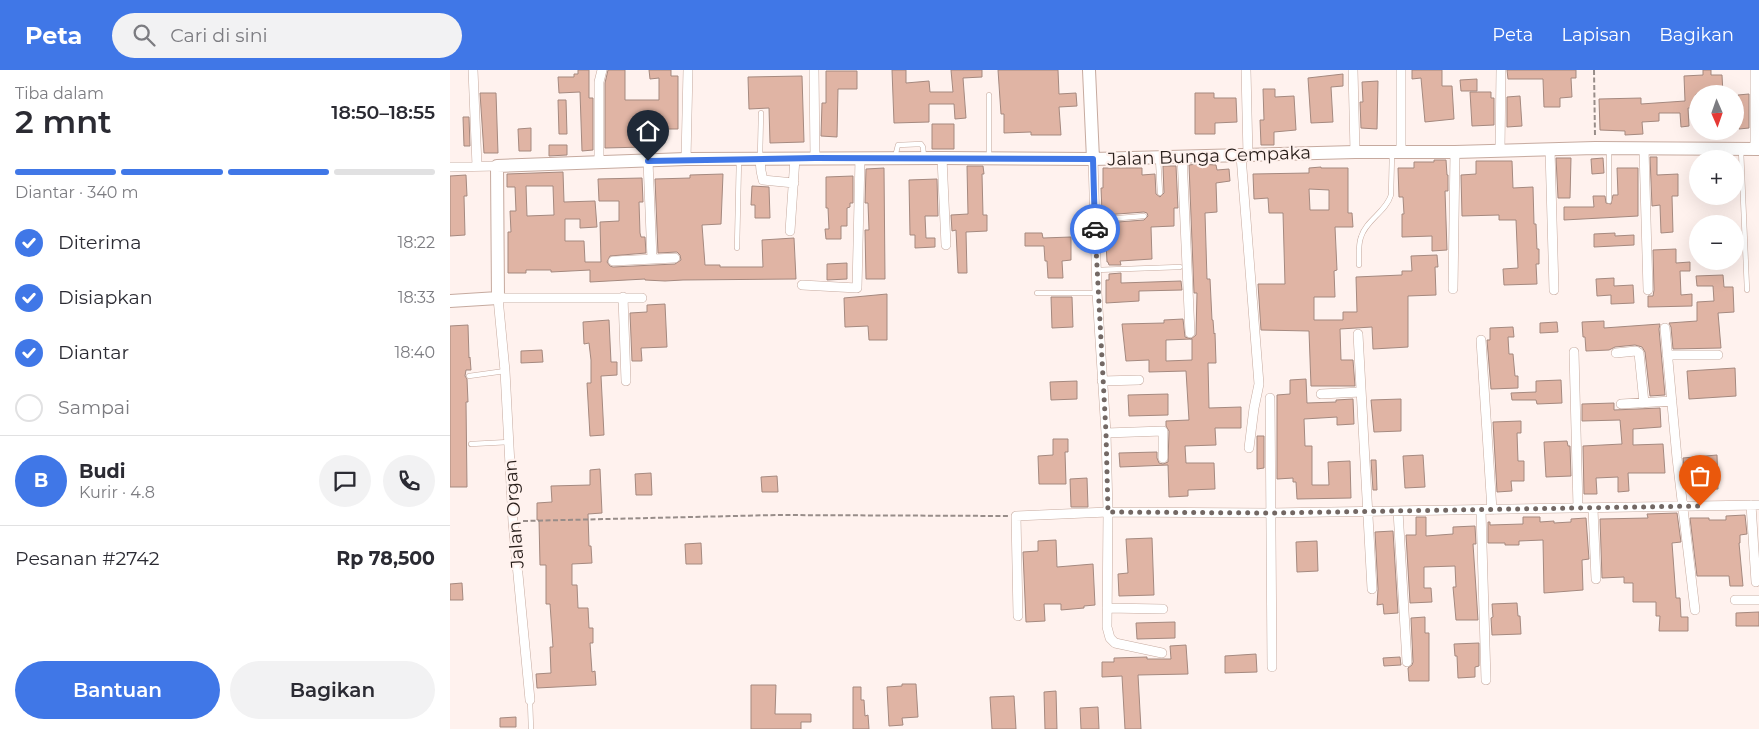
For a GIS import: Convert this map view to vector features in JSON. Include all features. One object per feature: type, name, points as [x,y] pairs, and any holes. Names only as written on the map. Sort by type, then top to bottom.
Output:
[{"type":"street","points":[[474,70],[477,166]]},
{"type":"street","points":[[599,161],[599,82],[602,70]]},
{"type":"street","points":[[686,159],[688,70]]},
{"type":"street","points":[[814,70],[815,158]]},
{"type":"street","points":[[1089,70],[1097,293],[1106,433],[1108,627],[1110,638],[1115,643],[1162,653]]},
{"type":"street","points":[[1246,70],[1245,156],[1259,384],[1249,448]]},
{"type":"street","points":[[1353,70],[1355,152]]},
{"type":"street","points":[[1397,151],[1401,70]]},
{"type":"street","points":[[1500,150],[1501,70]]},
{"type":"street","points":[[1755,70],[1757,149]]},
{"type":"street","name":"Jalan Bunga Cempaka","points":[[450,167],[686,159],[1093,159],[1595,148],[1757,149]]},
{"type":"street","points":[[1644,149],[1648,290]]},
{"type":"street","points":[[1550,150],[1554,290]]},
{"type":"street","points":[[1454,289],[1455,152]]},
{"type":"street","points":[[1182,156],[1190,333]]},
{"type":"street","points":[[760,158],[763,180],[794,183]]},
{"type":"street","points":[[790,231],[795,158]]},
{"type":"street","points":[[802,284],[857,288],[860,158]]},
{"type":"street","points":[[942,158],[946,245]]},
{"type":"street","points":[[648,161],[652,259]]},
{"type":"street","points":[[497,166],[498,298]]},
{"type":"street","points":[[614,260],[675,258]]},
{"type":"street","points":[[623,297],[626,381]]},
{"type":"street","points":[[450,301],[498,298],[642,298]]},
{"type":"street","name":"Jalan Organ","points":[[498,298],[505,371],[513,522],[530,700]]},
{"type":"street","points":[[1665,328],[1682,507],[1695,610]]},
{"type":"street","points":[[1358,334],[1372,589]]},
{"type":"street","points":[[1481,340],[1492,510]]},
{"type":"street","points":[[1616,353],[1638,351],[1641,355],[1644,403]]},
{"type":"street","points":[[1574,352],[1578,508]]},
{"type":"street","points":[[1667,355],[1718,355]]},
{"type":"street","points":[[1102,381],[1139,380]]},
{"type":"street","points":[[1321,394],[1361,392]]},
{"type":"street","points":[[1270,398],[1272,667]]},
{"type":"street","points":[[1621,404],[1672,401]]},
{"type":"street","points":[[1106,433],[1163,431],[1163,458]]},
{"type":"street","points":[[1018,616],[1016,516],[1108,512],[1270,513],[1755,505],[1756,582]]},
{"type":"street","points":[[1593,509],[1596,579]]},
{"type":"street","points":[[1481,510],[1486,680]]},
{"type":"street","points":[[1398,511],[1407,662]]},
{"type":"street","points":[[1735,600],[1759,600]]},
{"type":"street","points":[[1107,608],[1163,609]]},
{"type":"lane","points":[[989,95],[989,158]]},
{"type":"lane","points":[[760,158],[761,113]]},
{"type":"lane","points":[[1609,149],[1609,201]]},
{"type":"lane","points":[[1359,265],[1360,239],[1362,234],[1383,211],[1391,195],[1397,151]]},
{"type":"lane","points":[[1158,157],[1160,193]]},
{"type":"lane","points":[[737,248],[739,159]]},
{"type":"lane","points":[[1743,205],[1747,290]]},
{"type":"lane","points":[[1094,220],[1144,216]]},
{"type":"lane","points":[[1096,270],[1180,267]]},
{"type":"lane","points":[[1037,293],[1097,293]]},
{"type":"lane","points":[[470,376],[505,371]]},
{"type":"lane","points":[[471,444],[509,442]]},
{"type":"lane","name":"Jalan Organ","points":[[530,700],[531,729]]},
{"type":"path","points":[[1594,70],[1595,148]]},
{"type":"path","points":[[513,522],[776,515],[1016,516]]},
{"type":"building","points":[[578,70],[589,70],[589,98],[593,98],[593,150],[582,151],[580,92],[559,93],[558,77],[574,77],[574,74],[578,74]]},
{"type":"building","points":[[608,70],[625,70],[625,100],[659,100],[659,78],[650,79],[649,70],[671,70],[671,76],[678,76],[678,129],[645,129],[645,147],[605,148],[605,83]]},
{"type":"building","points":[[892,70],[906,70],[906,83],[929,81],[930,92],[953,92],[951,70],[982,70],[982,77],[963,78],[966,118],[955,119],[954,104],[929,104],[929,122],[894,123]]},
{"type":"building","points":[[998,70],[1058,70],[1059,94],[1076,93],[1077,106],[1059,107],[1061,135],[1031,135],[1031,132],[1004,133],[1004,114],[1001,114]]},
{"type":"building","points":[[1412,70],[1442,70],[1442,86],[1452,86],[1454,119],[1425,122],[1421,78],[1412,79]]},
{"type":"building","points":[[1507,70],[1576,70],[1576,78],[1571,78],[1572,97],[1560,98],[1560,107],[1544,107],[1543,79],[1508,79]]},
{"type":"building","points":[[1703,70],[1711,70],[1711,75],[1722,75],[1723,85],[1689,85],[1689,126],[1681,127],[1680,113],[1659,113],[1659,121],[1642,122],[1643,134],[1625,135],[1625,131],[1600,130],[1599,99],[1641,98],[1641,104],[1685,101],[1684,76],[1703,75]]},
{"type":"building","points":[[826,71],[857,71],[857,89],[838,89],[837,137],[821,136],[822,103],[826,103]]},
{"type":"building","points":[[1343,74],[1343,86],[1331,87],[1333,122],[1311,123],[1308,78]]},
{"type":"building","points":[[802,76],[804,142],[770,143],[769,108],[749,109],[748,77]]},
{"type":"building","points":[[1477,79],[1477,91],[1461,91],[1460,80]]},
{"type":"building","points":[[1378,81],[1377,129],[1361,128],[1360,102],[1363,102],[1362,82]]},
{"type":"building","points":[[1263,89],[1275,89],[1275,97],[1294,96],[1296,130],[1274,132],[1274,145],[1261,145],[1260,120],[1264,120]]},
{"type":"building","points":[[1470,92],[1491,92],[1491,98],[1494,98],[1494,125],[1472,126]]},
{"type":"building","points":[[480,93],[496,93],[498,153],[484,153]]},
{"type":"building","points":[[1195,93],[1214,93],[1214,98],[1236,98],[1237,122],[1215,123],[1215,134],[1195,134]]},
{"type":"building","points":[[1744,94],[1749,94],[1749,128],[1744,128]]},
{"type":"building","points":[[1520,96],[1522,126],[1507,127],[1507,97]]},
{"type":"building","points":[[558,100],[566,100],[567,134],[559,134]]},
{"type":"building","points":[[463,117],[469,117],[470,146],[464,146]]},
{"type":"building","points":[[932,124],[954,124],[954,149],[932,149]]},
{"type":"building","points":[[531,128],[531,151],[519,151],[518,129]]},
{"type":"building","points":[[549,145],[567,145],[567,155],[549,156]]},
{"type":"building","points":[[1650,157],[1657,157],[1657,175],[1678,174],[1678,196],[1672,196],[1673,232],[1661,233],[1660,205],[1652,206]]},
{"type":"building","points":[[1556,158],[1571,158],[1570,198],[1558,198]]},
{"type":"building","points":[[1603,158],[1604,173],[1592,174],[1591,159]]},
{"type":"building","points":[[1434,160],[1446,160],[1448,175],[1448,191],[1445,191],[1447,250],[1432,251],[1432,236],[1402,237],[1402,214],[1404,214],[1403,197],[1399,197],[1398,168],[1414,168],[1414,162],[1434,162]]},
{"type":"building","points":[[1476,161],[1512,161],[1513,188],[1533,187],[1534,224],[1536,224],[1537,249],[1539,249],[1539,264],[1536,264],[1537,284],[1504,285],[1503,269],[1518,268],[1516,220],[1499,220],[1499,215],[1462,216],[1461,175],[1476,174]]},
{"type":"building","points":[[1189,165],[1216,165],[1217,170],[1229,169],[1230,181],[1216,183],[1217,212],[1205,213],[1207,279],[1210,279],[1216,363],[1208,363],[1209,408],[1241,407],[1241,428],[1215,428],[1216,445],[1185,446],[1186,463],[1214,463],[1215,489],[1188,490],[1188,496],[1169,497],[1168,465],[1120,467],[1119,453],[1157,452],[1159,463],[1168,462],[1169,431],[1166,421],[1189,420],[1186,371],[1149,372],[1149,360],[1126,361],[1122,324],[1164,323],[1164,320],[1183,319],[1185,337],[1191,339],[1196,335],[1197,293],[1194,293]],"holes":[[[1192,339],[1192,360],[1166,361],[1166,340]]]},
{"type":"building","points":[[967,166],[983,166],[983,215],[987,215],[987,231],[966,232],[967,273],[958,273],[956,230],[952,231],[951,215],[968,214]]},
{"type":"building","points":[[1163,166],[1176,166],[1178,208],[1174,208],[1174,226],[1151,227],[1152,259],[1120,261],[1121,265],[1109,265],[1107,262],[1105,223],[1144,220],[1148,216],[1144,212],[1104,215],[1104,212],[1102,212],[1101,188],[1103,188],[1103,168],[1142,168],[1142,175],[1155,174],[1156,194],[1160,197],[1164,193]]},
{"type":"building","points":[[884,168],[885,279],[866,279],[865,230],[869,230],[868,203],[865,203],[866,169]]},
{"type":"building","points":[[1309,168],[1348,168],[1348,213],[1352,213],[1353,227],[1335,227],[1337,270],[1334,271],[1335,297],[1314,297],[1314,320],[1343,320],[1343,312],[1357,312],[1356,277],[1402,275],[1402,271],[1412,271],[1411,256],[1437,255],[1438,267],[1435,267],[1436,295],[1408,296],[1408,347],[1373,349],[1372,327],[1340,329],[1341,360],[1353,360],[1355,386],[1311,386],[1309,331],[1261,330],[1258,284],[1285,284],[1283,213],[1269,213],[1268,198],[1254,199],[1253,174],[1309,173]],"holes":[[[1309,189],[1329,190],[1329,210],[1310,210]]]},
{"type":"building","points":[[1617,168],[1638,168],[1638,216],[1564,220],[1564,207],[1594,207],[1593,196],[1605,196],[1606,203],[1611,204],[1613,195],[1618,195]]},
{"type":"building","points":[[563,172],[564,202],[595,201],[597,227],[580,228],[580,219],[565,219],[565,241],[584,241],[585,262],[601,262],[600,222],[619,221],[619,201],[599,201],[598,179],[642,178],[643,202],[639,202],[640,233],[641,237],[645,237],[646,253],[610,256],[607,262],[613,267],[675,264],[681,260],[677,252],[658,253],[655,179],[690,178],[690,175],[723,174],[721,224],[702,225],[705,265],[763,267],[762,240],[794,238],[796,279],[665,281],[645,279],[590,282],[590,270],[551,272],[551,270],[526,270],[526,273],[508,273],[508,232],[511,232],[510,211],[516,211],[515,187],[507,187],[507,174]],"holes":[[[526,186],[553,186],[554,215],[527,216]]]},
{"type":"building","points":[[466,175],[467,196],[464,196],[465,235],[450,236],[450,176]]},
{"type":"building","points":[[853,176],[853,203],[850,203],[850,207],[847,208],[847,226],[841,226],[841,239],[826,239],[825,229],[829,229],[828,208],[826,208],[826,177]]},
{"type":"building","points":[[937,179],[938,216],[925,216],[926,238],[935,238],[935,247],[915,248],[915,235],[910,235],[909,180]]},
{"type":"building","points":[[752,186],[769,187],[770,218],[755,218],[755,205],[751,205]]},
{"type":"building","points":[[1025,233],[1042,233],[1043,238],[1071,237],[1071,260],[1062,261],[1063,278],[1048,278],[1044,246],[1025,246]]},
{"type":"building","points":[[1615,233],[1615,236],[1634,235],[1634,245],[1594,247],[1594,234]]},
{"type":"building","points":[[1676,249],[1676,263],[1689,262],[1690,271],[1680,271],[1681,295],[1692,294],[1692,306],[1648,307],[1648,296],[1653,296],[1654,290],[1653,250]]},
{"type":"building","points":[[847,263],[847,279],[827,280],[827,264]]},
{"type":"building","points":[[1121,273],[1121,283],[1181,281],[1182,290],[1139,291],[1139,301],[1106,303],[1106,280],[1109,280],[1109,274]]},
{"type":"building","points":[[1723,275],[1724,287],[1733,287],[1734,312],[1718,313],[1721,348],[1673,349],[1669,323],[1697,321],[1697,302],[1714,301],[1713,286],[1697,286],[1696,276]]},
{"type":"building","points":[[1614,278],[1614,286],[1633,285],[1634,303],[1611,304],[1611,295],[1597,296],[1596,279]]},
{"type":"building","points":[[887,294],[887,340],[869,340],[868,326],[845,327],[844,298]]},
{"type":"building","points":[[1051,297],[1072,297],[1073,327],[1052,328]]},
{"type":"building","points":[[665,304],[667,347],[641,348],[642,361],[632,361],[630,313],[647,312],[647,305]]},
{"type":"building","points":[[609,320],[611,362],[617,362],[617,375],[601,376],[604,435],[590,436],[587,383],[591,383],[591,360],[589,343],[584,344],[583,322]]},
{"type":"building","points":[[1604,321],[1604,328],[1660,324],[1665,395],[1650,396],[1645,352],[1642,347],[1635,345],[1615,347],[1609,350],[1586,351],[1582,322]]},
{"type":"building","points":[[1557,322],[1558,332],[1540,333],[1540,323]]},
{"type":"building","points":[[468,325],[471,370],[466,370],[465,376],[467,379],[468,402],[466,402],[467,487],[450,487],[450,326]]},
{"type":"building","points":[[1513,327],[1514,337],[1508,337],[1509,354],[1513,354],[1515,376],[1518,376],[1518,388],[1491,389],[1487,340],[1490,340],[1490,328]]},
{"type":"building","points":[[542,350],[543,362],[521,363],[521,351]]},
{"type":"building","points":[[1735,368],[1736,396],[1689,399],[1687,371]]},
{"type":"building","points":[[1306,379],[1307,403],[1336,402],[1336,400],[1353,399],[1354,424],[1337,425],[1337,417],[1304,419],[1305,446],[1312,446],[1312,485],[1329,485],[1328,462],[1350,461],[1351,498],[1297,499],[1296,482],[1293,482],[1293,478],[1277,479],[1277,395],[1290,394],[1290,380]]},
{"type":"building","points":[[1561,380],[1562,403],[1537,404],[1536,400],[1512,400],[1511,393],[1536,392],[1536,381]]},
{"type":"building","points":[[1077,381],[1077,399],[1051,400],[1050,382]]},
{"type":"building","points":[[1168,394],[1168,415],[1129,416],[1128,395]]},
{"type":"building","points":[[1401,399],[1401,431],[1374,432],[1371,400]]},
{"type":"building","points":[[1614,403],[1614,410],[1660,408],[1661,427],[1633,429],[1633,445],[1663,444],[1665,473],[1628,473],[1629,491],[1618,492],[1618,477],[1596,478],[1597,494],[1584,494],[1583,446],[1622,444],[1620,420],[1582,421],[1582,404]]},
{"type":"building","points":[[1521,421],[1521,433],[1517,433],[1518,461],[1524,461],[1524,481],[1511,481],[1512,491],[1497,492],[1493,422]]},
{"type":"building","points":[[1257,436],[1264,436],[1264,468],[1257,469]]},
{"type":"building","points":[[1053,439],[1068,439],[1068,452],[1065,452],[1066,484],[1039,484],[1038,456],[1053,455]]},
{"type":"building","points":[[1567,441],[1568,446],[1570,446],[1571,476],[1546,477],[1544,442]]},
{"type":"building","points":[[1423,455],[1425,487],[1405,488],[1403,456]]},
{"type":"building","points":[[1717,455],[1718,489],[1687,490],[1683,458]]},
{"type":"building","points":[[1371,460],[1376,460],[1377,490],[1373,490]]},
{"type":"building","points":[[600,469],[602,513],[588,514],[589,546],[591,546],[592,563],[572,564],[572,585],[577,585],[578,608],[588,608],[589,628],[593,628],[593,643],[590,643],[592,672],[595,671],[596,685],[537,688],[536,674],[551,673],[550,647],[553,647],[550,604],[546,604],[546,565],[540,565],[537,503],[552,502],[551,486],[590,485],[590,470]]},
{"type":"building","points":[[651,473],[652,495],[636,495],[635,474]]},
{"type":"building","points":[[777,476],[778,492],[762,492],[761,477]]},
{"type":"building","points":[[1087,478],[1088,507],[1071,507],[1070,479]]},
{"type":"building","points":[[1677,513],[1681,542],[1672,543],[1676,598],[1680,598],[1681,617],[1688,617],[1688,631],[1659,631],[1660,616],[1656,616],[1656,602],[1633,602],[1633,583],[1624,583],[1624,577],[1602,578],[1600,519],[1648,518],[1647,514]]},
{"type":"building","points":[[1745,515],[1747,534],[1740,535],[1739,543],[1743,586],[1730,586],[1729,576],[1697,576],[1690,518],[1726,520],[1726,516]]},
{"type":"building","points":[[1416,517],[1426,517],[1426,536],[1453,534],[1453,527],[1475,526],[1476,544],[1473,544],[1478,620],[1456,620],[1453,587],[1456,587],[1455,566],[1424,567],[1424,588],[1431,588],[1432,602],[1410,603],[1406,535],[1416,535]]},
{"type":"building","points":[[1523,517],[1540,517],[1540,522],[1554,521],[1554,523],[1571,522],[1571,519],[1586,518],[1589,559],[1582,560],[1583,590],[1544,593],[1543,540],[1519,541],[1519,545],[1488,543],[1488,522],[1490,522],[1490,525],[1523,524]]},
{"type":"building","points":[[1393,531],[1398,613],[1384,614],[1383,604],[1377,605],[1375,532]]},
{"type":"building","points":[[1152,538],[1154,595],[1119,596],[1118,574],[1128,573],[1126,539]]},
{"type":"building","points":[[1056,540],[1057,567],[1093,564],[1095,605],[1061,610],[1061,604],[1044,604],[1045,621],[1026,622],[1023,552],[1038,551],[1038,541]]},
{"type":"building","points":[[1317,541],[1318,571],[1297,572],[1296,542]]},
{"type":"building","points":[[701,543],[702,564],[686,564],[685,544]]},
{"type":"building","points":[[462,583],[463,600],[450,600],[450,584]]},
{"type":"building","points":[[1517,603],[1521,634],[1492,635],[1492,604]]},
{"type":"building","points":[[1759,612],[1759,626],[1736,626],[1736,613]]},
{"type":"building","points":[[1425,617],[1425,633],[1429,633],[1429,681],[1409,681],[1408,668],[1413,662],[1411,618]]},
{"type":"building","points":[[1175,622],[1175,638],[1137,639],[1136,623]]},
{"type":"building","points":[[1479,643],[1479,666],[1475,667],[1475,677],[1458,678],[1457,656],[1455,656],[1454,644]]},
{"type":"building","points":[[1186,645],[1188,674],[1138,675],[1141,729],[1125,729],[1122,676],[1102,677],[1102,662],[1114,662],[1114,658],[1147,657],[1147,659],[1171,659],[1170,646]]},
{"type":"building","points":[[1256,654],[1257,672],[1225,673],[1225,656]]},
{"type":"building","points":[[1400,657],[1401,665],[1384,666],[1383,658]]},
{"type":"building","points":[[902,684],[916,684],[918,717],[902,718],[903,725],[889,726],[887,687],[902,686]]},
{"type":"building","points":[[751,685],[776,685],[775,714],[811,714],[811,722],[801,722],[801,729],[751,729]]},
{"type":"building","points":[[853,687],[861,687],[861,700],[864,700],[865,716],[868,715],[869,729],[853,729]]},
{"type":"building","points":[[1056,691],[1057,729],[1045,729],[1044,692]]},
{"type":"building","points":[[1014,696],[1016,729],[992,729],[990,697]]},
{"type":"building","points":[[1098,707],[1099,729],[1081,729],[1080,708]]},
{"type":"building","points":[[516,717],[516,727],[500,727],[500,718]]},
{"type":"way so far","points":[[1095,229],[1106,433],[1108,512],[1270,513],[1700,506]]},
{"type":"route","points":[[648,161],[815,158],[1093,159],[1095,229]]}]
